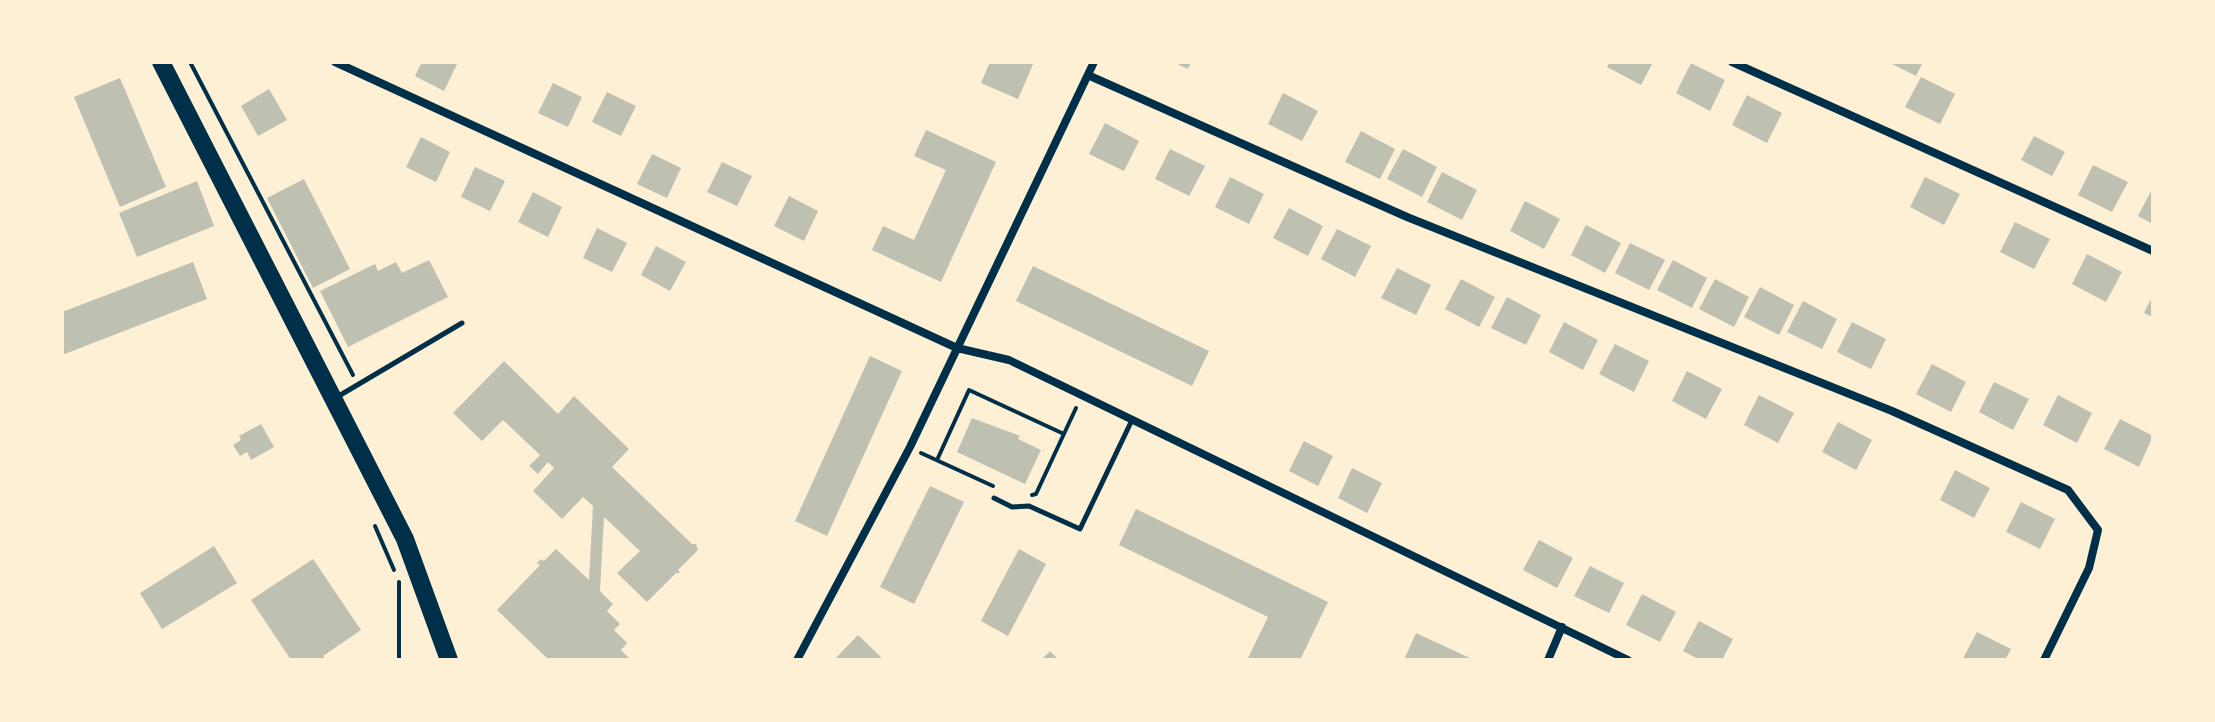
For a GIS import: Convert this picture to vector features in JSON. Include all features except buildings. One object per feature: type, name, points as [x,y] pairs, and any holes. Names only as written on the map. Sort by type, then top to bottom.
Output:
[{"type":"main road","points":[[161,62],[405,539],[449,660]]},
{"type":"street","points":[[335,62],[957,348],[1009,360],[1628,660]]},
{"type":"street","points":[[797,660],[910,447],[1090,76],[1094,62]]},
{"type":"street","points":[[1732,62],[2153,251]]},
{"type":"street","points":[[1090,76],[1407,217],[1892,411],[2068,490],[2098,530],[2089,568],[2044,660]]},
{"type":"street","points":[[1548,660],[1562,627]]},
{"type":"lane","points":[[333,399],[462,323]]},
{"type":"lane","points":[[994,498],[1012,507],[1029,506],[1080,529],[1132,420]]},
{"type":"path","points":[[190,62],[353,375]]},
{"type":"path","points":[[937,460],[969,390],[1064,434]]},
{"type":"path","points":[[1029,496],[1036,494],[1082,395]]},
{"type":"path","points":[[910,447],[999,489]]}]
